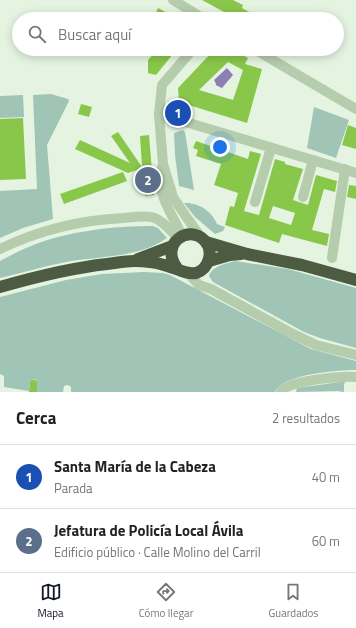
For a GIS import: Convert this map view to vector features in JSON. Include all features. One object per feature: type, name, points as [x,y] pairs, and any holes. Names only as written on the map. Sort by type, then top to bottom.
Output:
[{"type":"highway","points":[[133,261],[191,234],[247,254],[302,264],[356,280]]},
{"type":"highway","points":[[203,239],[210,251],[206,265]]},
{"type":"highway","points":[[177,240],[171,254],[173,262],[183,271]]},
{"type":"highway","points":[[0,287],[84,267],[133,261],[156,263],[183,271],[196,273],[206,265],[230,255],[247,254]]},
{"type":"street","points":[[173,0],[193,12]]},
{"type":"street","points":[[187,56],[162,85],[159,114],[163,164],[173,197],[203,239]]},
{"type":"street","points":[[266,56],[356,109]]},
{"type":"street","points":[[159,114],[356,173]]},
{"type":"street","points":[[255,202],[271,148]]},
{"type":"street","points":[[303,197],[313,160]]},
{"type":"street","points":[[144,217],[155,213],[159,207],[162,197],[160,176],[163,164]]},
{"type":"street","points":[[332,258],[345,170]]},
{"type":"street","points":[[162,197],[175,221],[177,240]]},
{"type":"street","points":[[0,249],[18,240],[75,224],[105,219],[144,217],[156,218],[177,240]]},
{"type":"street","points":[[206,265],[211,289]]},
{"type":"street","points":[[183,271],[199,285],[211,289],[291,333],[316,345],[356,355]]},
{"type":"street","points":[[282,392],[285,388],[302,382],[347,376],[356,377]]},
{"type":"green space","points":[[51,94],[68,99],[69,101],[47,145],[53,219],[23,228],[0,238],[0,191],[37,189],[33,95]]},
{"type":"green space","points":[[23,95],[24,117],[0,118],[0,96]]},
{"type":"green space","points":[[314,107],[349,120],[336,158],[307,148]]},
{"type":"green space","points":[[183,130],[185,132],[194,190],[179,186],[174,133]]},
{"type":"green space","points":[[184,203],[194,204],[204,208],[212,215],[217,224],[225,227],[223,231],[215,234],[195,217]]},
{"type":"green space","points":[[153,226],[158,228],[167,238],[156,245],[132,253],[78,260],[0,278],[0,261],[23,249],[45,241],[91,230]]},
{"type":"green space","points":[[235,261],[288,269],[356,288],[356,348],[304,332],[213,282],[209,276],[213,270],[219,266]]},
{"type":"green space","points":[[144,272],[170,275],[311,349],[356,361],[356,370],[324,372],[299,377],[280,386],[275,392],[71,392],[71,387],[68,385],[64,386],[63,392],[37,392],[37,382],[34,379],[30,382],[29,391],[4,387],[4,376],[0,374],[0,297],[66,280],[102,274]]},
{"type":"green space","points":[[346,381],[344,384],[344,392],[296,392],[297,388]]},
{"type":"shaded area","points":[[227,68],[233,75],[222,88],[216,85],[214,80]]},
{"type":"building","points":[[202,0],[233,0],[243,5],[242,8],[249,12],[224,12]]},
{"type":"building","points":[[158,8],[166,12],[156,12]]},
{"type":"building","points":[[152,56],[171,56],[156,75],[148,73],[148,60]]},
{"type":"building","points":[[208,56],[244,56],[248,58],[245,64],[262,69],[247,123],[179,102],[178,88]],"holes":[[[228,62],[243,70],[233,100],[199,90]]]},
{"type":"building","points":[[81,104],[92,107],[89,117],[78,114]]},
{"type":"building","points":[[23,118],[26,179],[0,180],[0,119]]},
{"type":"building","points":[[348,125],[356,128],[356,149],[342,145]]},
{"type":"building","points":[[118,132],[142,167],[140,136],[149,135],[154,195],[145,196],[143,168],[128,173],[75,149],[80,140],[130,163],[111,136]]},
{"type":"building","points":[[196,141],[248,159],[250,151],[261,154],[244,211],[259,215],[275,159],[285,162],[285,164],[303,169],[293,200],[308,205],[316,175],[337,181],[335,192],[324,189],[312,230],[329,234],[327,246],[282,234],[279,243],[225,225],[230,206],[234,207],[238,193],[214,185],[221,164],[196,156],[198,150],[193,148]],"holes":[[[273,206],[295,213],[291,225],[269,218]]]},
{"type":"building","points":[[123,172],[127,181],[64,204],[60,194]]},
{"type":"building","points":[[349,185],[356,186],[356,199],[347,197]]},
{"type":"building","points":[[32,380],[37,382],[37,392],[29,392],[30,382]]},
{"type":"place","name":"Santa María de la Cabeza","points":[[178,113]]},
{"type":"place","name":"Jefatura de Policía Local Ávila","points":[[148,180]]}]
